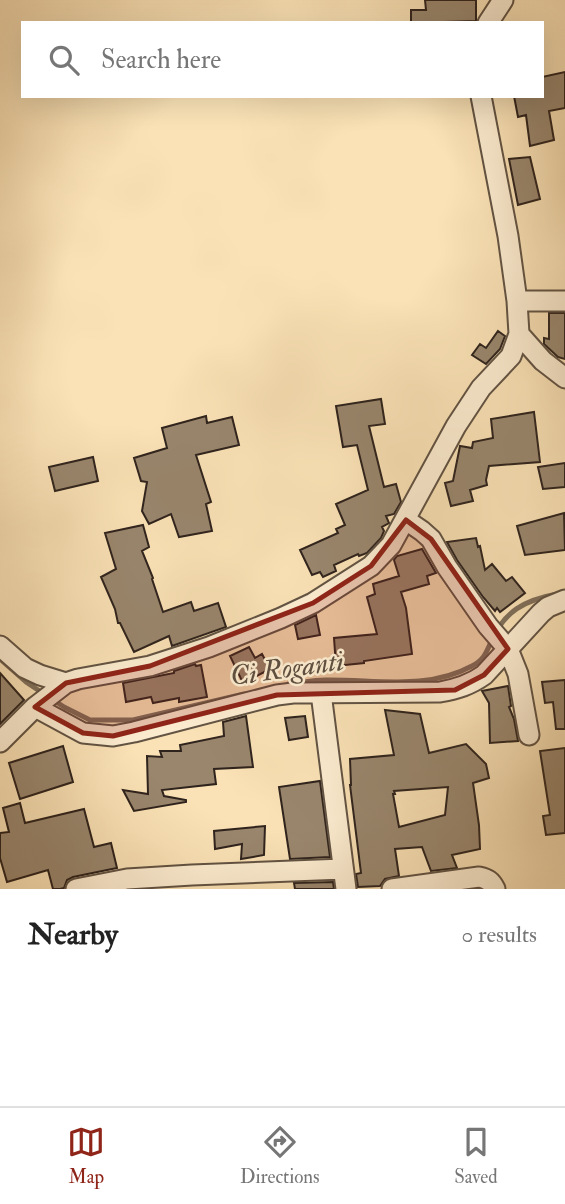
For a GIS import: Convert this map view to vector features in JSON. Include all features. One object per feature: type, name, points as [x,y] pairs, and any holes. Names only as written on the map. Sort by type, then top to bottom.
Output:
[{"type":"street","points":[[489,21],[503,0]]},
{"type":"street","points":[[0,742],[60,687],[78,679],[150,666],[209,647],[313,603],[371,566],[391,545],[456,426],[481,388],[511,356],[519,334],[508,236],[481,98]]},
{"type":"street","points":[[517,301],[565,301]]},
{"type":"street","points":[[519,334],[543,361],[565,378]]},
{"type":"street","points":[[406,520],[431,539],[498,638],[518,674],[529,735]]},
{"type":"street","points":[[37,706],[83,733],[113,736],[277,695],[455,690],[484,675],[498,638],[548,607],[565,600]]},
{"type":"street","points":[[0,646],[25,668],[60,687]]},
{"type":"street","points":[[76,889],[128,879],[345,879],[321,693]]},
{"type":"street","points":[[392,889],[479,877],[487,878],[495,889]]},
{"type":"highlighted area","points":[[406,520],[431,539],[508,649],[484,675],[455,690],[277,695],[113,736],[83,733],[35,707],[66,683],[150,666],[313,603],[371,566]]},
{"type":"building","points":[[425,0],[476,0],[476,21],[411,21],[411,10],[426,10]]},
{"type":"building","points":[[565,72],[565,108],[549,111],[554,140],[530,146],[526,115],[518,117],[514,98],[544,98],[544,77]]},
{"type":"building","points":[[530,157],[540,199],[518,205],[509,159]]},
{"type":"building","points":[[549,313],[565,313],[565,359],[558,357],[544,344],[544,338],[549,339]]},
{"type":"building","points":[[498,331],[505,336],[500,349],[486,364],[472,355],[480,344],[486,348]]},
{"type":"building","points":[[381,399],[385,424],[369,426],[384,487],[396,484],[401,502],[394,514],[386,516],[389,523],[382,527],[384,531],[381,538],[367,553],[358,554],[334,565],[336,571],[323,577],[320,572],[312,575],[300,550],[338,533],[336,529],[345,525],[336,504],[368,490],[357,445],[343,447],[336,406]]},
{"type":"building","points":[[534,412],[540,462],[489,466],[487,485],[470,490],[473,501],[451,506],[445,483],[453,481],[460,446],[472,448],[473,442],[493,438],[491,419]]},
{"type":"building","points":[[206,416],[207,423],[232,417],[239,445],[196,455],[211,502],[206,504],[212,531],[179,537],[171,514],[149,524],[142,511],[147,482],[141,481],[134,458],[167,448],[162,428]]},
{"type":"building","points":[[93,457],[98,481],[55,491],[49,467]]},
{"type":"building","points":[[565,463],[565,487],[543,489],[538,467]]},
{"type":"building","points":[[564,513],[565,550],[525,555],[517,526]]},
{"type":"building","points":[[143,525],[149,547],[142,551],[163,612],[191,602],[194,611],[218,603],[226,627],[172,646],[169,636],[134,652],[118,623],[101,577],[116,569],[105,533]]},
{"type":"building","points":[[476,538],[485,570],[492,564],[506,581],[512,577],[525,593],[500,612],[497,608],[495,611],[483,597],[447,542]]},
{"type":"building","points":[[422,549],[436,573],[427,576],[429,584],[401,592],[406,608],[412,654],[336,666],[334,638],[377,634],[367,597],[375,594],[373,584],[399,576],[394,560],[397,556]]},
{"type":"building","points":[[316,615],[320,635],[298,639],[295,625]]},
{"type":"building","points":[[249,647],[255,658],[262,654],[270,669],[243,683],[230,656]]},
{"type":"building","points":[[195,664],[201,665],[207,697],[153,703],[151,697],[126,702],[123,683],[174,673]]},
{"type":"building","points":[[0,673],[24,700],[0,724]]},
{"type":"building","points":[[565,680],[565,729],[556,729],[553,702],[545,703],[542,682]]},
{"type":"building","points":[[508,686],[509,707],[518,741],[490,743],[489,703],[482,691]]},
{"type":"building","points":[[385,710],[420,714],[429,753],[466,744],[486,764],[489,778],[473,783],[480,849],[452,855],[457,868],[431,871],[422,847],[395,849],[399,876],[385,879],[380,886],[358,887],[356,874],[361,873],[350,785],[350,759],[394,755]],"holes":[[[448,787],[445,815],[399,827],[394,791]]]},
{"type":"building","points":[[246,716],[253,767],[214,769],[216,784],[162,790],[164,796],[186,802],[134,811],[123,790],[148,794],[147,756],[162,757],[160,751],[181,751],[180,745],[224,736],[223,722]]},
{"type":"building","points":[[305,716],[308,737],[289,740],[285,718]]},
{"type":"building","points":[[63,746],[73,782],[20,799],[9,763]]},
{"type":"building","points":[[565,748],[565,833],[546,835],[543,816],[550,815],[540,751]]},
{"type":"building","points":[[320,781],[330,857],[290,859],[279,787]]},
{"type":"building","points":[[20,803],[25,823],[84,809],[94,847],[111,843],[117,868],[73,877],[60,889],[53,889],[48,870],[7,882],[0,858],[0,833],[9,832],[3,808]]},
{"type":"building","points":[[265,826],[264,855],[241,859],[242,844],[215,849],[214,831]]},
{"type":"building","points":[[333,882],[334,889],[295,889],[294,883]]},
{"type":"waterway","name":"Ci Roganti","points":[[288,684],[325,680],[418,681],[455,674],[482,659],[496,631],[509,615],[525,604],[557,594]]},
{"type":"waterway","name":"Ci Roganti","points":[[0,659],[44,694]]},
{"type":"waterway","name":"Ci Roganti","points":[[52,699],[90,720],[133,720],[244,694]]}]
